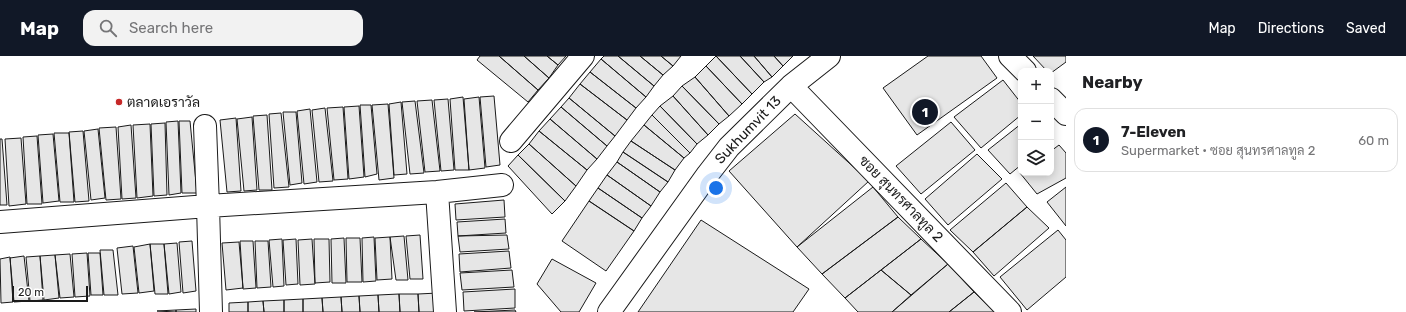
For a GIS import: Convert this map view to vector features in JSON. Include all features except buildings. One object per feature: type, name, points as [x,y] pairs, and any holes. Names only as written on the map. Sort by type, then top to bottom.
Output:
[{"type":"street","points":[[511,140],[584,56]]},
{"type":"street","name":"Sukhumvit 13","points":[[609,312],[716,163],[739,137],[791,86],[829,56]]},
{"type":"street","points":[[1010,56],[1021,68]]},
{"type":"street","name":"ซอย สุนทรศาลทูล 2","points":[[791,86],[1010,312]]},
{"type":"street","points":[[1054,101],[1066,114]]},
{"type":"street","points":[[205,126],[211,312]]},
{"type":"street","points":[[0,222],[208,206],[437,192],[502,185]]},
{"type":"street","points":[[437,192],[445,312]]},
{"type":"place","name":"ตลาดเอราวัล","points":[[119,102]]},
{"type":"place","name":"7-Eleven","points":[[925,112]]}]
